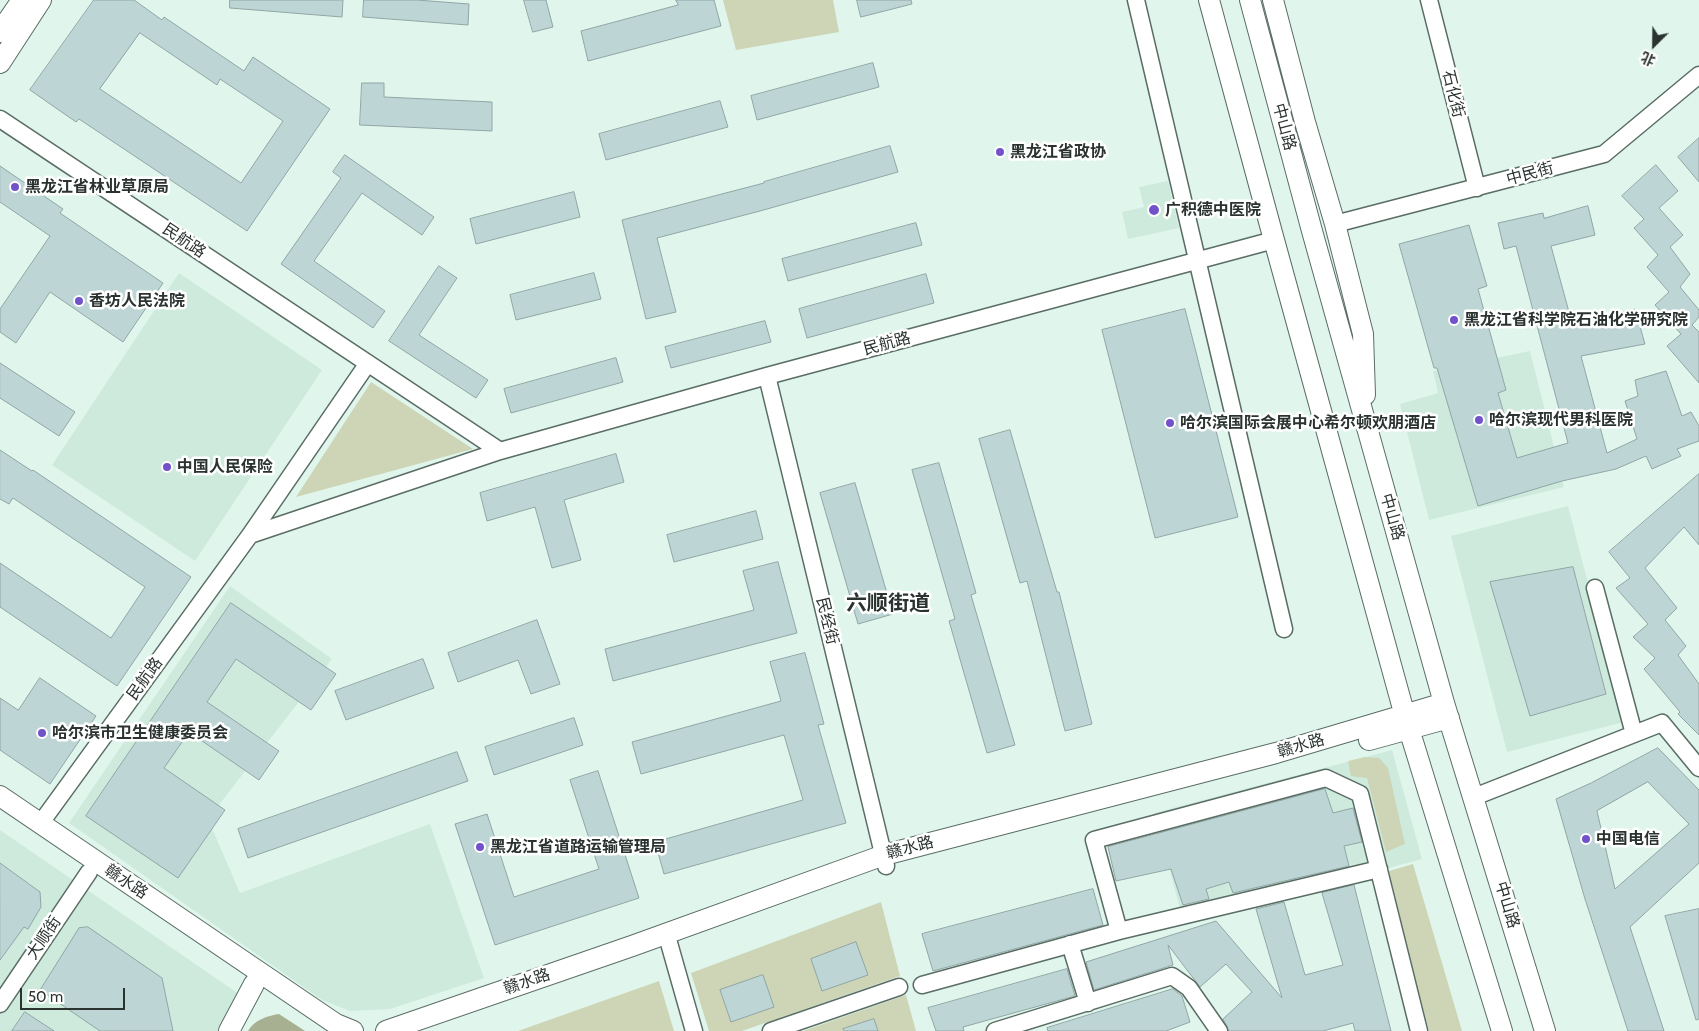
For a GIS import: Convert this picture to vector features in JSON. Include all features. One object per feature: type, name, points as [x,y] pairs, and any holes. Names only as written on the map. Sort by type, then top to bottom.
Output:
[{"type":"main road","points":[[0,32],[22,0]]},
{"type":"main road","points":[[0,63],[41,0]]},
{"type":"main road","points":[[1209,0],[1407,723],[1502,1031]]},
{"type":"main road","name":"中山路","points":[[1250,0],[1447,711],[1545,1031]]},
{"type":"main road","points":[[1273,0],[1305,122],[1335,224],[1363,334],[1365,420]]},
{"type":"main road","name":"赣水路","points":[[386,1031],[885,860],[1447,711]]},
{"type":"main road","name":"赣水路","points":[[0,796],[336,1024],[353,1031]]},
{"type":"main road","name":"赣水路","points":[[0,812],[254,984],[312,1022],[332,1031]]},
{"type":"main road","name":"赣水路","points":[[417,1031],[669,943],[885,860]]},
{"type":"main road","points":[[229,1031],[254,984]]},
{"type":"street","points":[[1136,0],[1284,629]]},
{"type":"street","name":"石化街","points":[[1429,0],[1477,188]]},
{"type":"street","name":"中民街","points":[[1335,224],[1604,154],[1699,75]]},
{"type":"street","name":"民航路","points":[[0,119],[500,451]]},
{"type":"street","name":"民航路","points":[[250,535],[500,451],[767,376],[1274,240]]},
{"type":"street","name":"民航路","points":[[40,824],[250,535],[368,363]]},
{"type":"street","name":"民经街","points":[[767,376],[885,860]]},
{"type":"street","points":[[1595,588],[1634,734]]},
{"type":"street","points":[[1474,796],[1662,723],[1699,768]]},
{"type":"street","points":[[1119,931],[1094,840],[1326,778],[1360,794],[1419,1031]]},
{"type":"street","points":[[922,985],[1119,931],[1379,869]]},
{"type":"street","name":"大顺街","points":[[0,1004],[89,872]]},
{"type":"street","points":[[669,943],[694,1031]]},
{"type":"street","points":[[1070,944],[1088,1003]]},
{"type":"street","points":[[995,1031],[1172,976],[1189,988],[1219,1031]]},
{"type":"street","points":[[770,1031],[899,986]]},
{"type":"shaded area","points":[[723,0],[833,0],[839,32],[736,50]]},
{"type":"shaded area","name":"广积德中医院","points":[[1168,181],[1179,228],[1128,239],[1122,212],[1144,207],[1139,187]]},
{"type":"shaded area","points":[[179,273],[322,370],[195,561],[52,465]]},
{"type":"shaded area","points":[[1530,351],[1564,487],[1429,520],[1400,404],[1438,393],[1433,371]]},
{"type":"shaded area","points":[[371,382],[473,449],[296,497]]},
{"type":"shaded area","points":[[1568,506],[1624,722],[1507,752],[1451,536]]},
{"type":"shaded area","points":[[230,586],[332,659],[208,819],[240,893],[430,824],[484,978],[390,1009],[350,1011],[322,1000],[69,823]]},
{"type":"shaded area","points":[[1392,750],[1422,859],[1184,923],[1154,813]]},
{"type":"shaded area","points":[[1365,757],[1379,758],[1388,768],[1405,844],[1386,852],[1367,778],[1351,776],[1348,761]]},
{"type":"shaded area","points":[[0,830],[239,994],[219,1031],[0,1031]]},
{"type":"shaded area","points":[[1413,864],[1462,1031],[1429,1031],[1386,872]]},
{"type":"shaded area","points":[[881,902],[900,976],[742,1031],[709,1031],[691,973]]},
{"type":"shaded area","points":[[659,981],[674,1031],[518,1031]]},
{"type":"shaded area","points":[[906,995],[916,1031],[803,1031]]},
{"type":"shaded area","points":[[279,1014],[305,1031],[248,1031],[261,1019]]},
{"type":"building","points":[[94,0],[134,0],[162,20],[164,17],[244,71],[253,57],[330,109],[247,231],[79,119],[76,122],[30,90]],"holes":[[[140,33],[217,85],[220,79],[283,121],[241,183],[100,89]]]},
{"type":"building","points":[[230,0],[343,0],[342,17],[230,8]]},
{"type":"building","points":[[364,0],[417,0],[469,4],[468,25],[363,17]]},
{"type":"building","points":[[524,0],[546,0],[553,27],[533,32]]},
{"type":"building","points":[[676,0],[714,0],[721,26],[588,61],[581,31],[678,5]]},
{"type":"building","points":[[857,0],[911,0],[912,4],[861,17]]},
{"type":"building","points":[[873,63],[879,87],[757,120],[751,96]]},
{"type":"building","points":[[362,83],[384,83],[384,97],[492,102],[492,131],[360,125]]},
{"type":"building","points":[[720,101],[728,127],[606,160],[599,134]]},
{"type":"building","points":[[1699,138],[1699,182],[1678,157]]},
{"type":"building","points":[[890,146],[898,172],[657,238],[676,312],[646,319],[622,220],[764,183]]},
{"type":"building","points":[[345,155],[434,217],[422,235],[362,193],[314,261],[385,311],[373,328],[281,264],[341,178],[333,172]]},
{"type":"building","points":[[1656,165],[1678,191],[1659,208],[1683,235],[1670,247],[1690,274],[1680,287],[1699,310],[1699,317],[1692,325],[1699,332],[1699,383],[1667,346],[1681,334],[1655,305],[1669,292],[1647,267],[1658,255],[1634,228],[1644,219],[1622,196]]},
{"type":"building","points":[[0,166],[63,209],[60,213],[163,283],[123,342],[50,292],[16,343],[0,332],[0,309],[50,236],[0,202]]},
{"type":"building","points":[[574,192],[580,217],[476,244],[470,219]]},
{"type":"building","points":[[1588,206],[1595,235],[1551,246],[1572,323],[1635,309],[1645,344],[1581,356],[1607,453],[1637,439],[1625,401],[1638,396],[1635,380],[1666,371],[1682,416],[1691,412],[1699,426],[1699,441],[1677,449],[1681,456],[1652,469],[1646,456],[1616,469],[1562,481],[1478,506],[1437,368],[1434,368],[1399,244],[1469,225],[1487,286],[1478,289],[1506,390],[1498,393],[1517,458],[1568,443],[1516,246],[1504,249],[1498,223],[1543,213],[1544,218]]},
{"type":"building","points":[[916,223],[922,245],[788,281],[782,259]]},
{"type":"building","points":[[439,266],[457,278],[419,335],[488,380],[476,398],[389,341]]},
{"type":"building","points":[[594,273],[601,299],[516,320],[510,295]]},
{"type":"building","points":[[926,274],[934,303],[807,338],[799,309]]},
{"type":"building","name":"哈尔滨国际会展中心希尔顿欢朋酒店","points":[[1185,309],[1238,517],[1155,538],[1102,330]]},
{"type":"building","points":[[765,321],[771,342],[671,368],[665,347]]},
{"type":"building","points":[[616,358],[623,382],[511,413],[504,389]]},
{"type":"building","points":[[0,363],[75,412],[59,436],[0,398]]},
{"type":"building","points":[[1010,430],[1057,592],[1059,592],[1092,724],[1065,731],[1027,581],[1020,583],[979,439]]},
{"type":"building","points":[[0,450],[33,470],[191,577],[117,686],[0,607],[0,563],[111,638],[145,587],[13,498],[9,504],[0,499]]},
{"type":"building","points":[[616,454],[624,482],[564,500],[581,560],[552,568],[535,507],[487,521],[480,493]]},
{"type":"building","points":[[939,463],[976,593],[971,595],[1015,745],[987,753],[949,621],[955,619],[912,470]]},
{"type":"building","points":[[1699,474],[1699,545],[1684,527],[1645,568],[1677,608],[1665,620],[1686,646],[1678,655],[1699,684],[1699,735],[1678,714],[1680,712],[1644,669],[1655,658],[1633,637],[1648,624],[1616,588],[1630,578],[1609,552]]},
{"type":"building","points":[[855,483],[893,614],[858,624],[820,493]]},
{"type":"building","points":[[756,511],[763,539],[674,562],[667,535]]},
{"type":"building","points":[[778,562],[797,633],[613,681],[605,649],[754,610],[743,571]]},
{"type":"building","points":[[1573,567],[1606,694],[1530,716],[1490,582]]},
{"type":"building","points":[[231,603],[336,674],[311,710],[236,659],[207,702],[279,751],[259,780],[189,732],[164,768],[225,810],[178,878],[86,816]]},
{"type":"building","points":[[537,620],[560,684],[531,694],[518,660],[458,682],[448,653]]},
{"type":"building","points":[[805,653],[824,724],[818,725],[846,823],[664,874],[655,842],[803,800],[784,735],[641,774],[632,742],[781,701],[770,662]]},
{"type":"building","points":[[423,659],[434,688],[346,720],[335,691]]},
{"type":"building","name":"哈尔滨市卫生健康委员会","points":[[40,678],[96,716],[50,784],[0,750],[0,698],[18,710]]},
{"type":"building","points":[[574,718],[583,745],[494,775],[485,747]]},
{"type":"building","points":[[1658,748],[1699,790],[1699,863],[1630,927],[1664,1031],[1628,1031],[1585,899],[1556,799]],"holes":[[[1648,782],[1689,824],[1615,889],[1597,811]]]},
{"type":"building","points":[[457,752],[468,781],[248,858],[238,829]]},
{"type":"building","name":"黑龙江省道路运输管理局","points":[[598,771],[639,898],[495,945],[455,824],[487,814],[514,897],[599,869],[570,780]]},
{"type":"building","points":[[1325,789],[1333,813],[1353,808],[1362,842],[1344,846],[1349,866],[1233,893],[1229,882],[1206,889],[1209,899],[1183,905],[1171,869],[1116,881],[1108,847]]},
{"type":"building","points":[[0,863],[40,892],[41,907],[28,929],[24,927],[0,960]]},
{"type":"building","points":[[1354,885],[1391,1031],[1355,1031],[1353,1023],[1323,1031],[1229,1031],[1223,1019],[1252,992],[1226,964],[1200,987],[1168,945],[1173,965],[1094,990],[1086,962],[1216,921],[1282,998],[1256,909],[1284,902],[1305,975],[1343,965],[1322,893]]},
{"type":"building","points":[[1093,889],[1103,925],[933,971],[922,934]]},
{"type":"building","points":[[1699,909],[1699,1019],[1696,1020],[1665,916]]},
{"type":"building","points":[[88,927],[162,978],[173,1031],[100,1031],[40,990],[79,928]]},
{"type":"building","points":[[856,942],[868,975],[822,991],[811,959]]},
{"type":"building","points":[[1067,969],[1075,996],[963,1027],[964,1031],[936,1031],[928,1008]]},
{"type":"building","points":[[763,975],[774,1007],[731,1022],[720,990]]},
{"type":"building","points":[[1173,989],[1182,996],[1190,1022],[1166,1031],[1048,1031],[1047,1028]]},
{"type":"building","points":[[25,1012],[54,1031],[12,1031]]},
{"type":"building","points":[[874,1019],[878,1031],[844,1031],[843,1029]]},
{"type":"place","name":"黑龙江省政协","points":[[1000,152]]},
{"type":"place","name":"黑龙江省林业草原局","points":[[15,187]]},
{"type":"place","name":"广积德中医院","points":[[1154,210]]},
{"type":"place","name":"香坊人民法院","points":[[79,301]]},
{"type":"place","name":"黑龙江省科学院石油化学研究院","points":[[1454,320]]},
{"type":"place","name":"哈尔滨现代男科医院","points":[[1479,420]]},
{"type":"place","name":"哈尔滨国际会展中心希尔顿欢朋酒店","points":[[1170,423]]},
{"type":"place","name":"中国人民保险","points":[[167,467]]},
{"type":"place","name":"哈尔滨市卫生健康委员会","points":[[42,733]]},
{"type":"place","name":"中国电信","points":[[1586,839]]},
{"type":"place","name":"黑龙江省道路运输管理局","points":[[480,847]]},
{"type":"district","name":"六顺街道","points":[[888,604]]}]
